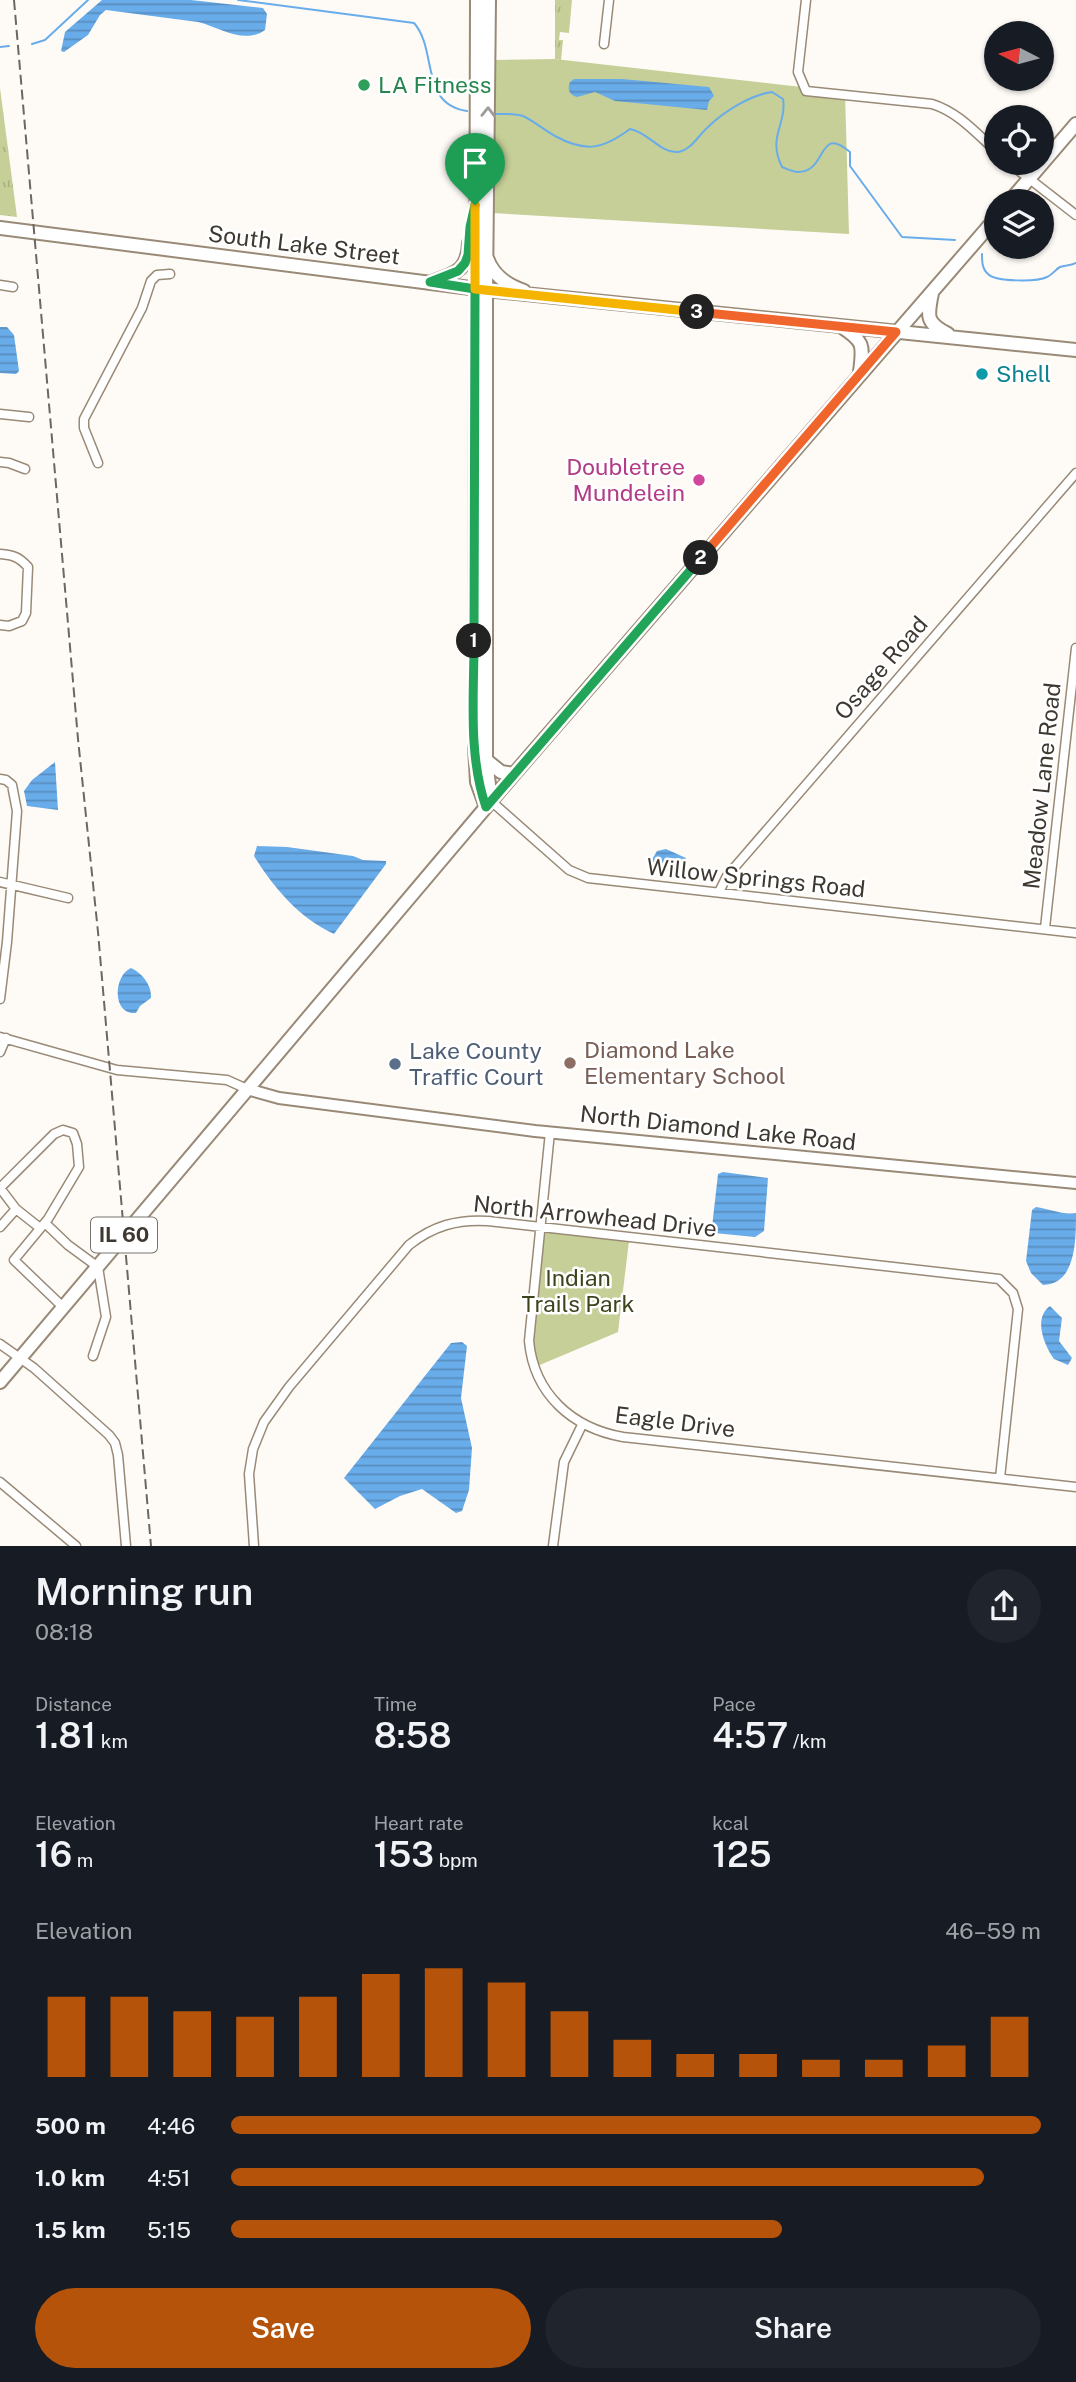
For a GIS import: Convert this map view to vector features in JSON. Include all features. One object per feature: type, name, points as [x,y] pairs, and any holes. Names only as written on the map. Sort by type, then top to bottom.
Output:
[{"type":"main road","points":[[477,0],[475,205],[480,289],[488,804]]},
{"type":"main road","points":[[488,804],[477,782],[475,747],[480,289],[486,254],[489,0]]},
{"type":"main road","points":[[1020,189],[1076,124]]},
{"type":"main road","points":[[430,282],[458,271],[465,263],[475,205]]},
{"type":"main road","name":"South Lake Street","points":[[0,228],[480,289],[1076,350]]},
{"type":"main road","points":[[488,804],[984,232]]},
{"type":"main road","points":[[486,254],[494,273],[514,287],[538,295]]},
{"type":"main road","points":[[933,289],[928,314],[930,322],[954,337]]},
{"type":"main road","points":[[841,326],[862,344],[860,373]]},
{"type":"main road","points":[[486,761],[501,772],[513,774]]},
{"type":"main road","name":"IL 60","points":[[0,1382],[488,804]]},
{"type":"street","points":[[604,44],[608,0]]},
{"type":"street","points":[[806,0],[798,72],[806,91],[932,104],[954,113],[984,139]]},
{"type":"street","points":[[1022,175],[1076,215]]},
{"type":"street","points":[[98,464],[84,428],[84,419],[142,308],[151,281],[157,275],[170,274]]},
{"type":"street","points":[[0,285],[13,287]]},
{"type":"street","points":[[0,414],[29,417]]},
{"type":"street","points":[[0,462],[24,469]]},
{"type":"street","name":"Osage Road","points":[[719,892],[727,876],[1076,473]]},
{"type":"street","points":[[0,554],[15,556],[28,567],[26,613],[23,621],[9,626],[0,625]]},
{"type":"street","name":"Meadow Lane Road","points":[[1045,928],[1076,648]]},
{"type":"street","points":[[0,779],[12,785],[16,802],[0,999]]},
{"type":"street","name":"Willow Springs Road","points":[[488,804],[569,870],[582,876],[620,883],[1076,933]]},
{"type":"street","points":[[0,882],[68,898]]},
{"type":"street","points":[[0,1052],[3,1038],[117,1070],[227,1080],[247,1089]]},
{"type":"street","name":"North Diamond Lake Road","points":[[247,1089],[279,1098],[550,1132],[1076,1183]]},
{"type":"street","points":[[63,1307],[14,1261],[42,1225],[79,1167],[73,1133],[63,1130],[54,1134],[0,1188],[16,1209],[42,1225],[98,1267],[106,1317],[93,1356]]},
{"type":"street","name":"Eagle Drive","points":[[550,1132],[528,1327],[530,1354],[539,1381],[550,1398],[570,1417],[582,1425],[623,1437],[1076,1487]]},
{"type":"street","points":[[0,1227],[16,1209]]},
{"type":"street","name":"North Arrowhead Drive","points":[[254,1545],[249,1474],[253,1449],[263,1424],[289,1387],[409,1245],[433,1229],[460,1221],[488,1221],[994,1278],[1008,1287],[1017,1301],[1018,1317],[1000,1478]]},
{"type":"street","points":[[0,1344],[34,1368],[115,1443],[126,1545]]},
{"type":"street","points":[[553,1545],[564,1462],[582,1425]]},
{"type":"street","points":[[0,1482],[76,1545]]},
{"type":"green space","points":[[555,0],[572,0],[569,33],[560,32],[559,40],[563,40],[561,60],[555,59]]},
{"type":"green space","points":[[555,59],[845,92],[849,234],[492,213],[492,60]]},
{"type":"green space","points":[[0,88],[17,217],[0,215]]},
{"type":"green space","name":"Indian Trails Park","points":[[540,1231],[629,1241],[618,1332],[535,1367],[531,1348]]},
{"type":"water","points":[[102,0],[191,0],[263,8],[267,14],[265,30],[249,36],[232,34],[198,22],[106,10],[88,35],[64,52],[61,51],[65,32]]},
{"type":"water","points":[[574,79],[622,79],[709,87],[714,96],[709,101],[707,110],[615,101],[595,92],[577,97],[570,93],[569,89],[570,82]]},
{"type":"water","points":[[0,327],[7,327],[14,335],[19,371],[16,374],[0,373]]},
{"type":"water","points":[[55,762],[58,810],[27,806],[24,791],[32,780]]},
{"type":"water","points":[[257,846],[287,847],[353,856],[363,860],[386,861],[386,864],[334,934],[310,920],[279,891],[254,856]]},
{"type":"water","points":[[666,849],[686,858],[684,864],[667,870],[650,868],[657,851]]},
{"type":"water","points":[[131,968],[146,980],[151,993],[151,998],[140,1006],[136,1013],[123,1008],[118,994],[121,979]]},
{"type":"water","points":[[723,1172],[768,1178],[764,1231],[755,1237],[714,1233],[712,1227],[718,1174]]},
{"type":"water","points":[[1036,1207],[1061,1213],[1076,1213],[1074,1248],[1068,1269],[1054,1283],[1043,1285],[1031,1273],[1026,1261],[1032,1210]]},
{"type":"water","points":[[1050,1306],[1062,1318],[1059,1341],[1072,1358],[1068,1365],[1054,1359],[1044,1339],[1042,1317]]},
{"type":"water","points":[[462,1342],[467,1346],[461,1398],[472,1448],[469,1490],[462,1511],[456,1513],[422,1489],[400,1496],[375,1509],[344,1478],[451,1343]]},
{"type":"waterway","points":[[32,44],[45,40],[88,0]]},
{"type":"waterway","points":[[238,0],[414,23],[426,47],[435,87],[442,98],[452,106],[467,111]]},
{"type":"waterway","points":[[0,47],[9,46]]},
{"type":"waterway","points":[[496,114],[523,116],[555,136],[585,147],[611,141],[630,129],[643,134],[666,150],[678,152],[691,146],[713,122],[729,110],[746,100],[772,92],[783,99],[776,147],[782,167],[796,172],[807,170],[814,165],[827,146],[832,143],[840,145],[850,152],[850,166],[902,237],[955,240]]},
{"type":"waterway","points":[[982,254],[983,267],[988,274],[1008,280],[1042,279],[1060,267],[1076,263]]},
{"type":"railway","points":[[14,0],[151,1546]]},
{"type":"place","name":"LA Fitness","points":[[364,85]]},
{"type":"place","name":"Shell","points":[[982,374]]},
{"type":"place","name":"Doubletree Mundelein","points":[[699,480]]},
{"type":"place","name":"Diamond Lake Elementary School","points":[[570,1063]]},
{"type":"place","name":"Lake County Traffic Court","points":[[395,1064]]},
{"type":"route","points":[[475,205],[465,263],[449,276],[430,282],[475,289],[475,747],[477,782],[486,807],[896,332],[475,289],[475,205]]}]
